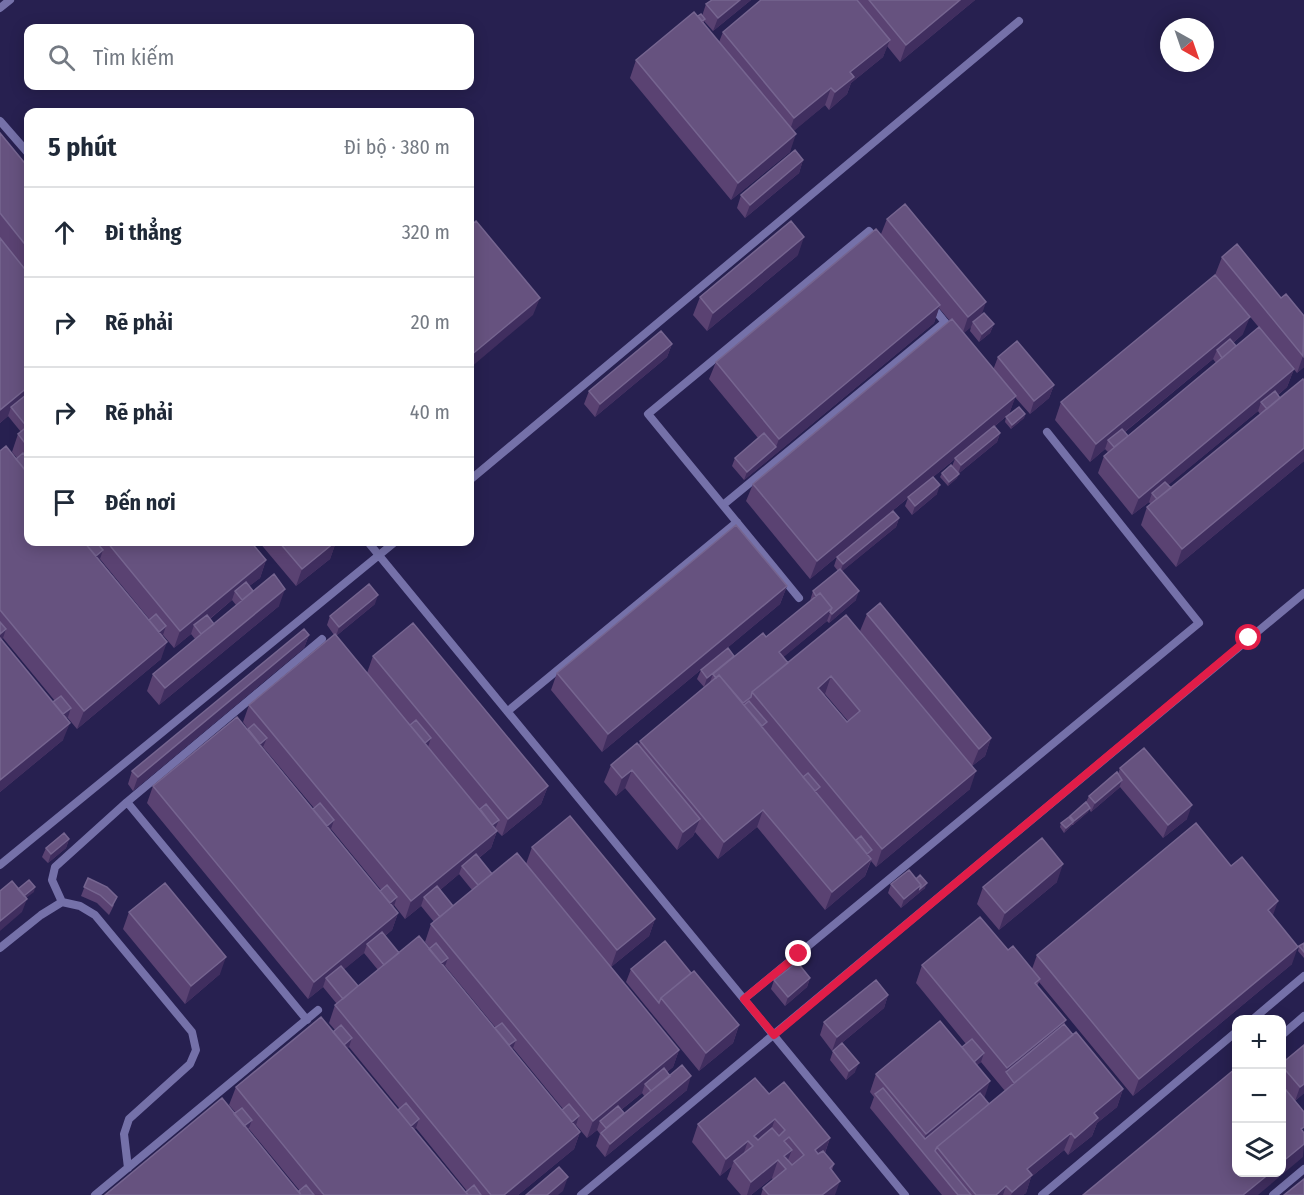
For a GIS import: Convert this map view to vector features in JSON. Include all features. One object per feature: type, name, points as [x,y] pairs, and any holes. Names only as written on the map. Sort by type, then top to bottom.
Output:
[{"type":"lane","points":[[0,8],[10,0]]},
{"type":"lane","points":[[474,477],[1019,21]]},
{"type":"lane","points":[[0,121],[24,148]]},
{"type":"lane","points":[[799,598],[648,414],[869,231],[884,249]]},
{"type":"lane","points":[[922,295],[960,340]]},
{"type":"lane","points":[[723,505],[945,322]]},
{"type":"lane","points":[[744,999],[1199,623],[1047,432]]},
{"type":"lane","points":[[508,711],[737,522]]},
{"type":"lane","points":[[371,546],[905,1195]]},
{"type":"lane","points":[[0,865],[390,546]]},
{"type":"lane","points":[[581,1195],[1304,593]]},
{"type":"lane","points":[[62,902],[52,880],[54,867],[127,802],[322,639]]},
{"type":"lane","points":[[127,802],[307,1020]]},
{"type":"lane","points":[[0,948],[41,915],[62,902],[80,906],[95,915],[192,1032],[195,1050],[190,1064],[129,1119],[124,1134],[128,1168]]},
{"type":"lane","points":[[1258,1015],[1304,976]]},
{"type":"lane","points":[[95,1195],[318,1010]]},
{"type":"lane","points":[[1286,1031],[1304,1016]]},
{"type":"lane","points":[[1042,1195],[1232,1035]]},
{"type":"lane","points":[[1273,1195],[1304,1169]]},
{"type":"building","points":[[712,0],[740,0],[718,18],[706,4]]},
{"type":"building","points":[[761,0],[857,0],[890,40],[850,72],[854,77],[835,92],[831,88],[794,118],[723,32]]},
{"type":"building","points":[[869,0],[960,0],[906,45]]},
{"type":"building","points":[[694,12],[796,134],[738,183],[636,60]]},
{"type":"building","points":[[701,14],[705,19],[702,21],[698,16]]},
{"type":"building","points":[[0,133],[24,162],[24,243],[0,213]]},
{"type":"building","points":[[795,150],[803,160],[750,205],[741,195]]},
{"type":"building","points":[[905,204],[986,302],[968,317],[887,219]]},
{"type":"building","points":[[476,221],[540,298],[474,353],[474,223]]},
{"type":"building","points":[[791,221],[804,237],[713,313],[700,297]]},
{"type":"building","points":[[876,229],[940,305],[779,439],[716,362]]},
{"type":"building","points":[[0,238],[24,268],[24,390],[0,410]]},
{"type":"building","points":[[1237,244],[1281,298],[1286,294],[1304,316],[1303,356],[1222,257]]},
{"type":"building","points":[[1215,275],[1250,317],[1096,444],[1061,402]]},
{"type":"building","points":[[984,313],[994,324],[982,334],[973,322]]},
{"type":"building","points":[[952,319],[1016,396],[817,561],[753,484]]},
{"type":"building","points":[[1259,327],[1294,369],[1139,498],[1104,456]]},
{"type":"building","points":[[661,331],[672,344],[600,404],[589,391]]},
{"type":"building","points":[[1230,339],[1236,346],[1222,358],[1217,350]]},
{"type":"building","points":[[1017,341],[1054,385],[1034,401],[998,357]]},
{"type":"building","points":[[1303,379],[1304,448],[1182,549],[1147,507]]},
{"type":"building","points":[[1275,391],[1280,398],[1267,409],[1261,402]]},
{"type":"building","points":[[24,397],[24,423],[11,407]]},
{"type":"building","points":[[1019,407],[1025,414],[1012,425],[1006,417]]},
{"type":"building","points":[[994,426],[1000,433],[961,465],[955,458]]},
{"type":"building","points":[[24,429],[24,442],[18,434]]},
{"type":"building","points":[[1122,429],[1128,436],[1114,447],[1108,440]]},
{"type":"building","points":[[764,433],[776,447],[747,472],[735,458]]},
{"type":"building","points":[[6,446],[24,469],[24,546],[87,546],[167,642],[84,711],[0,610],[0,451]]},
{"type":"building","points":[[23,453],[24,468],[16,459]]},
{"type":"building","points":[[951,465],[959,474],[949,482],[942,473]]},
{"type":"building","points":[[933,477],[940,485],[915,506],[908,497]]},
{"type":"building","points":[[1165,482],[1171,488],[1157,499],[1152,493]]},
{"type":"building","points":[[893,511],[899,518],[843,564],[837,557]]},
{"type":"building","points":[[736,525],[787,586],[608,734],[557,673]]},
{"type":"building","points":[[87,546],[100,546],[103,550],[96,556]]},
{"type":"building","points":[[110,546],[254,546],[266,560],[180,631]]},
{"type":"building","points":[[282,546],[330,546],[302,569]]},
{"type":"building","points":[[840,569],[859,591],[832,614],[830,612],[832,608],[820,593],[816,596],[813,591]]},
{"type":"building","points":[[274,574],[285,589],[165,688],[153,674]]},
{"type":"building","points":[[246,582],[253,591],[242,600],[235,591]]},
{"type":"building","points":[[369,584],[378,595],[339,627],[330,616]]},
{"type":"building","points":[[820,593],[832,608],[779,652],[788,663],[752,692],[751,697],[743,703],[719,675],[716,678],[713,674],[763,633],[766,637]]},
{"type":"building","points":[[880,603],[991,738],[979,749],[867,614]]},
{"type":"building","points":[[156,614],[166,626],[159,632],[149,620]]},
{"type":"building","points":[[207,615],[214,624],[201,634],[194,625]]},
{"type":"building","points":[[846,615],[976,771],[882,849],[752,692]],"holes":[[[831,676],[860,711],[847,722],[818,688]]]},
{"type":"building","points":[[0,622],[6,629],[0,634]]},
{"type":"building","points":[[413,623],[548,786],[508,819],[373,656]]},
{"type":"building","points":[[304,629],[309,635],[138,777],[132,771]]},
{"type":"building","points":[[335,634],[497,831],[411,901],[249,705]]},
{"type":"building","points":[[0,638],[70,723],[0,780]]},
{"type":"building","points":[[728,648],[734,656],[707,678],[701,670]]},
{"type":"building","points":[[719,675],[871,859],[832,892],[763,810],[724,842],[640,741]]},
{"type":"building","points":[[61,696],[71,708],[63,714],[53,702]]},
{"type":"building","points":[[749,701],[767,722],[762,726],[744,705]]},
{"type":"building","points":[[237,717],[398,913],[314,982],[153,786]]},
{"type":"building","points":[[416,720],[431,738],[425,743],[410,725]]},
{"type":"building","points":[[254,724],[267,738],[260,744],[248,729]]},
{"type":"building","points":[[637,743],[700,819],[683,832],[632,770],[622,778],[611,765]]},
{"type":"building","points":[[1144,748],[1192,805],[1168,825],[1120,768]]},
{"type":"building","points":[[1117,772],[1122,780],[1095,803],[1089,796]]},
{"type":"building","points":[[808,773],[820,787],[815,791],[803,777]]},
{"type":"building","points":[[1086,802],[1090,808],[1074,821],[1070,816]]},
{"type":"building","points":[[320,803],[334,820],[327,826],[313,809]]},
{"type":"building","points":[[486,804],[499,820],[492,825],[480,809]]},
{"type":"building","points":[[570,816],[655,919],[617,950],[532,847]]},
{"type":"building","points":[[1069,817],[1073,822],[1066,828],[1061,823]]},
{"type":"building","points":[[1196,823],[1231,866],[1242,857],[1278,901],[1268,910],[1298,947],[1139,1079],[1037,955]]},
{"type":"building","points":[[64,833],[69,839],[51,854],[46,848]]},
{"type":"building","points":[[861,836],[872,850],[867,854],[856,840]]},
{"type":"building","points":[[1042,838],[1063,864],[1005,913],[983,887]]},
{"type":"building","points":[[517,853],[679,1050],[593,1121],[431,924]]},
{"type":"building","points":[[476,854],[492,874],[478,885],[462,866]]},
{"type":"building","points":[[909,870],[921,885],[904,899],[891,884]]},
{"type":"building","points":[[920,875],[927,883],[920,889],[921,885],[916,879]]},
{"type":"building","points":[[88,878],[107,887],[117,897],[112,906],[100,895],[84,887]]},
{"type":"building","points":[[29,880],[35,887],[24,896],[18,889]]},
{"type":"building","points":[[12,881],[27,899],[0,921],[0,891]]},
{"type":"building","points":[[165,883],[226,957],[191,986],[129,912]]},
{"type":"building","points":[[387,885],[397,897],[390,903],[380,891]]},
{"type":"building","points":[[437,886],[453,906],[440,917],[424,897]]},
{"type":"building","points":[[980,917],[1008,950],[1013,946],[1040,979],[1035,983],[1066,1020],[1007,1068],[922,965]]},
{"type":"building","points":[[382,932],[399,953],[384,965],[367,944]]},
{"type":"building","points":[[419,936],[580,1132],[504,1195],[491,1195],[335,1005]]},
{"type":"building","points":[[665,941],[691,973],[661,998],[659,1003],[631,969]]},
{"type":"building","points":[[436,943],[448,958],[441,963],[429,949]]},
{"type":"building","points":[[797,962],[810,978],[788,997],[774,980]]},
{"type":"building","points":[[341,966],[358,986],[343,999],[326,978]]},
{"type":"building","points":[[694,971],[739,1025],[706,1053],[661,998]]},
{"type":"building","points":[[876,980],[888,995],[837,1037],[824,1022]]},
{"type":"building","points":[[321,1017],[468,1195],[324,1195],[236,1087]]},
{"type":"building","points":[[940,1021],[990,1081],[926,1134],[876,1074]]},
{"type":"building","points":[[502,1023],[516,1040],[509,1045],[495,1028]]},
{"type":"building","points":[[1064,1024],[1073,1035],[1014,1083],[1006,1072]]},
{"type":"building","points":[[341,1025],[352,1038],[344,1045],[333,1032]]},
{"type":"building","points":[[1076,1032],[1123,1089],[1094,1113],[1098,1118],[1075,1138],[1071,1133],[1027,1169],[1032,1175],[1012,1192],[1006,1186],[996,1195],[976,1195],[937,1147]]},
{"type":"building","points":[[972,1039],[984,1053],[974,1062],[962,1047]]},
{"type":"building","points":[[842,1043],[859,1063],[849,1071],[833,1051]]},
{"type":"building","points":[[1304,1045],[1304,1084],[1300,1087],[1286,1071],[1286,1060]]},
{"type":"building","points":[[682,1065],[691,1076],[610,1144],[601,1133]]},
{"type":"building","points":[[664,1068],[670,1076],[651,1091],[645,1084]]},
{"type":"building","points":[[1232,1071],[1232,1177],[1265,1177],[1243,1195],[1083,1195]]},
{"type":"building","points":[[755,1078],[769,1094],[784,1082],[830,1138],[815,1150],[818,1154],[823,1151],[834,1164],[830,1168],[840,1181],[822,1195],[769,1195],[763,1188],[786,1169],[778,1160],[751,1182],[734,1161],[753,1146],[748,1141],[726,1159],[698,1124]],"holes":[[[775,1119],[785,1130],[779,1136],[772,1128],[758,1140],[754,1136]],[[789,1137],[804,1155],[792,1165],[784,1156],[792,1150],[784,1141]]]},
{"type":"building","points":[[883,1088],[925,1139],[980,1093],[989,1104],[935,1151],[971,1195],[958,1195],[875,1094]]},
{"type":"building","points":[[1286,1090],[1304,1112],[1304,1127],[1301,1129],[1304,1133],[1304,1144],[1286,1159]]},
{"type":"building","points":[[222,1098],[301,1195],[105,1195]]},
{"type":"building","points":[[406,1103],[419,1119],[411,1126],[398,1110]]},
{"type":"building","points":[[569,1104],[579,1116],[572,1122],[562,1110]]},
{"type":"building","points":[[618,1106],[624,1113],[606,1128],[600,1121]]},
{"type":"building","points":[[242,1108],[252,1120],[244,1126],[234,1114]]},
{"type":"building","points":[[559,1167],[568,1177],[547,1195],[526,1195]]},
{"type":"building","points":[[1304,1179],[1304,1195],[1284,1195]]},
{"type":"building","points":[[306,1185],[314,1195],[301,1195],[299,1191]]},
{"type":"building","points":[[474,1185],[481,1195],[468,1195],[466,1192]]},
{"type":"route","points":[[799,954],[744,999],[774,1035],[1249,638]]}]
